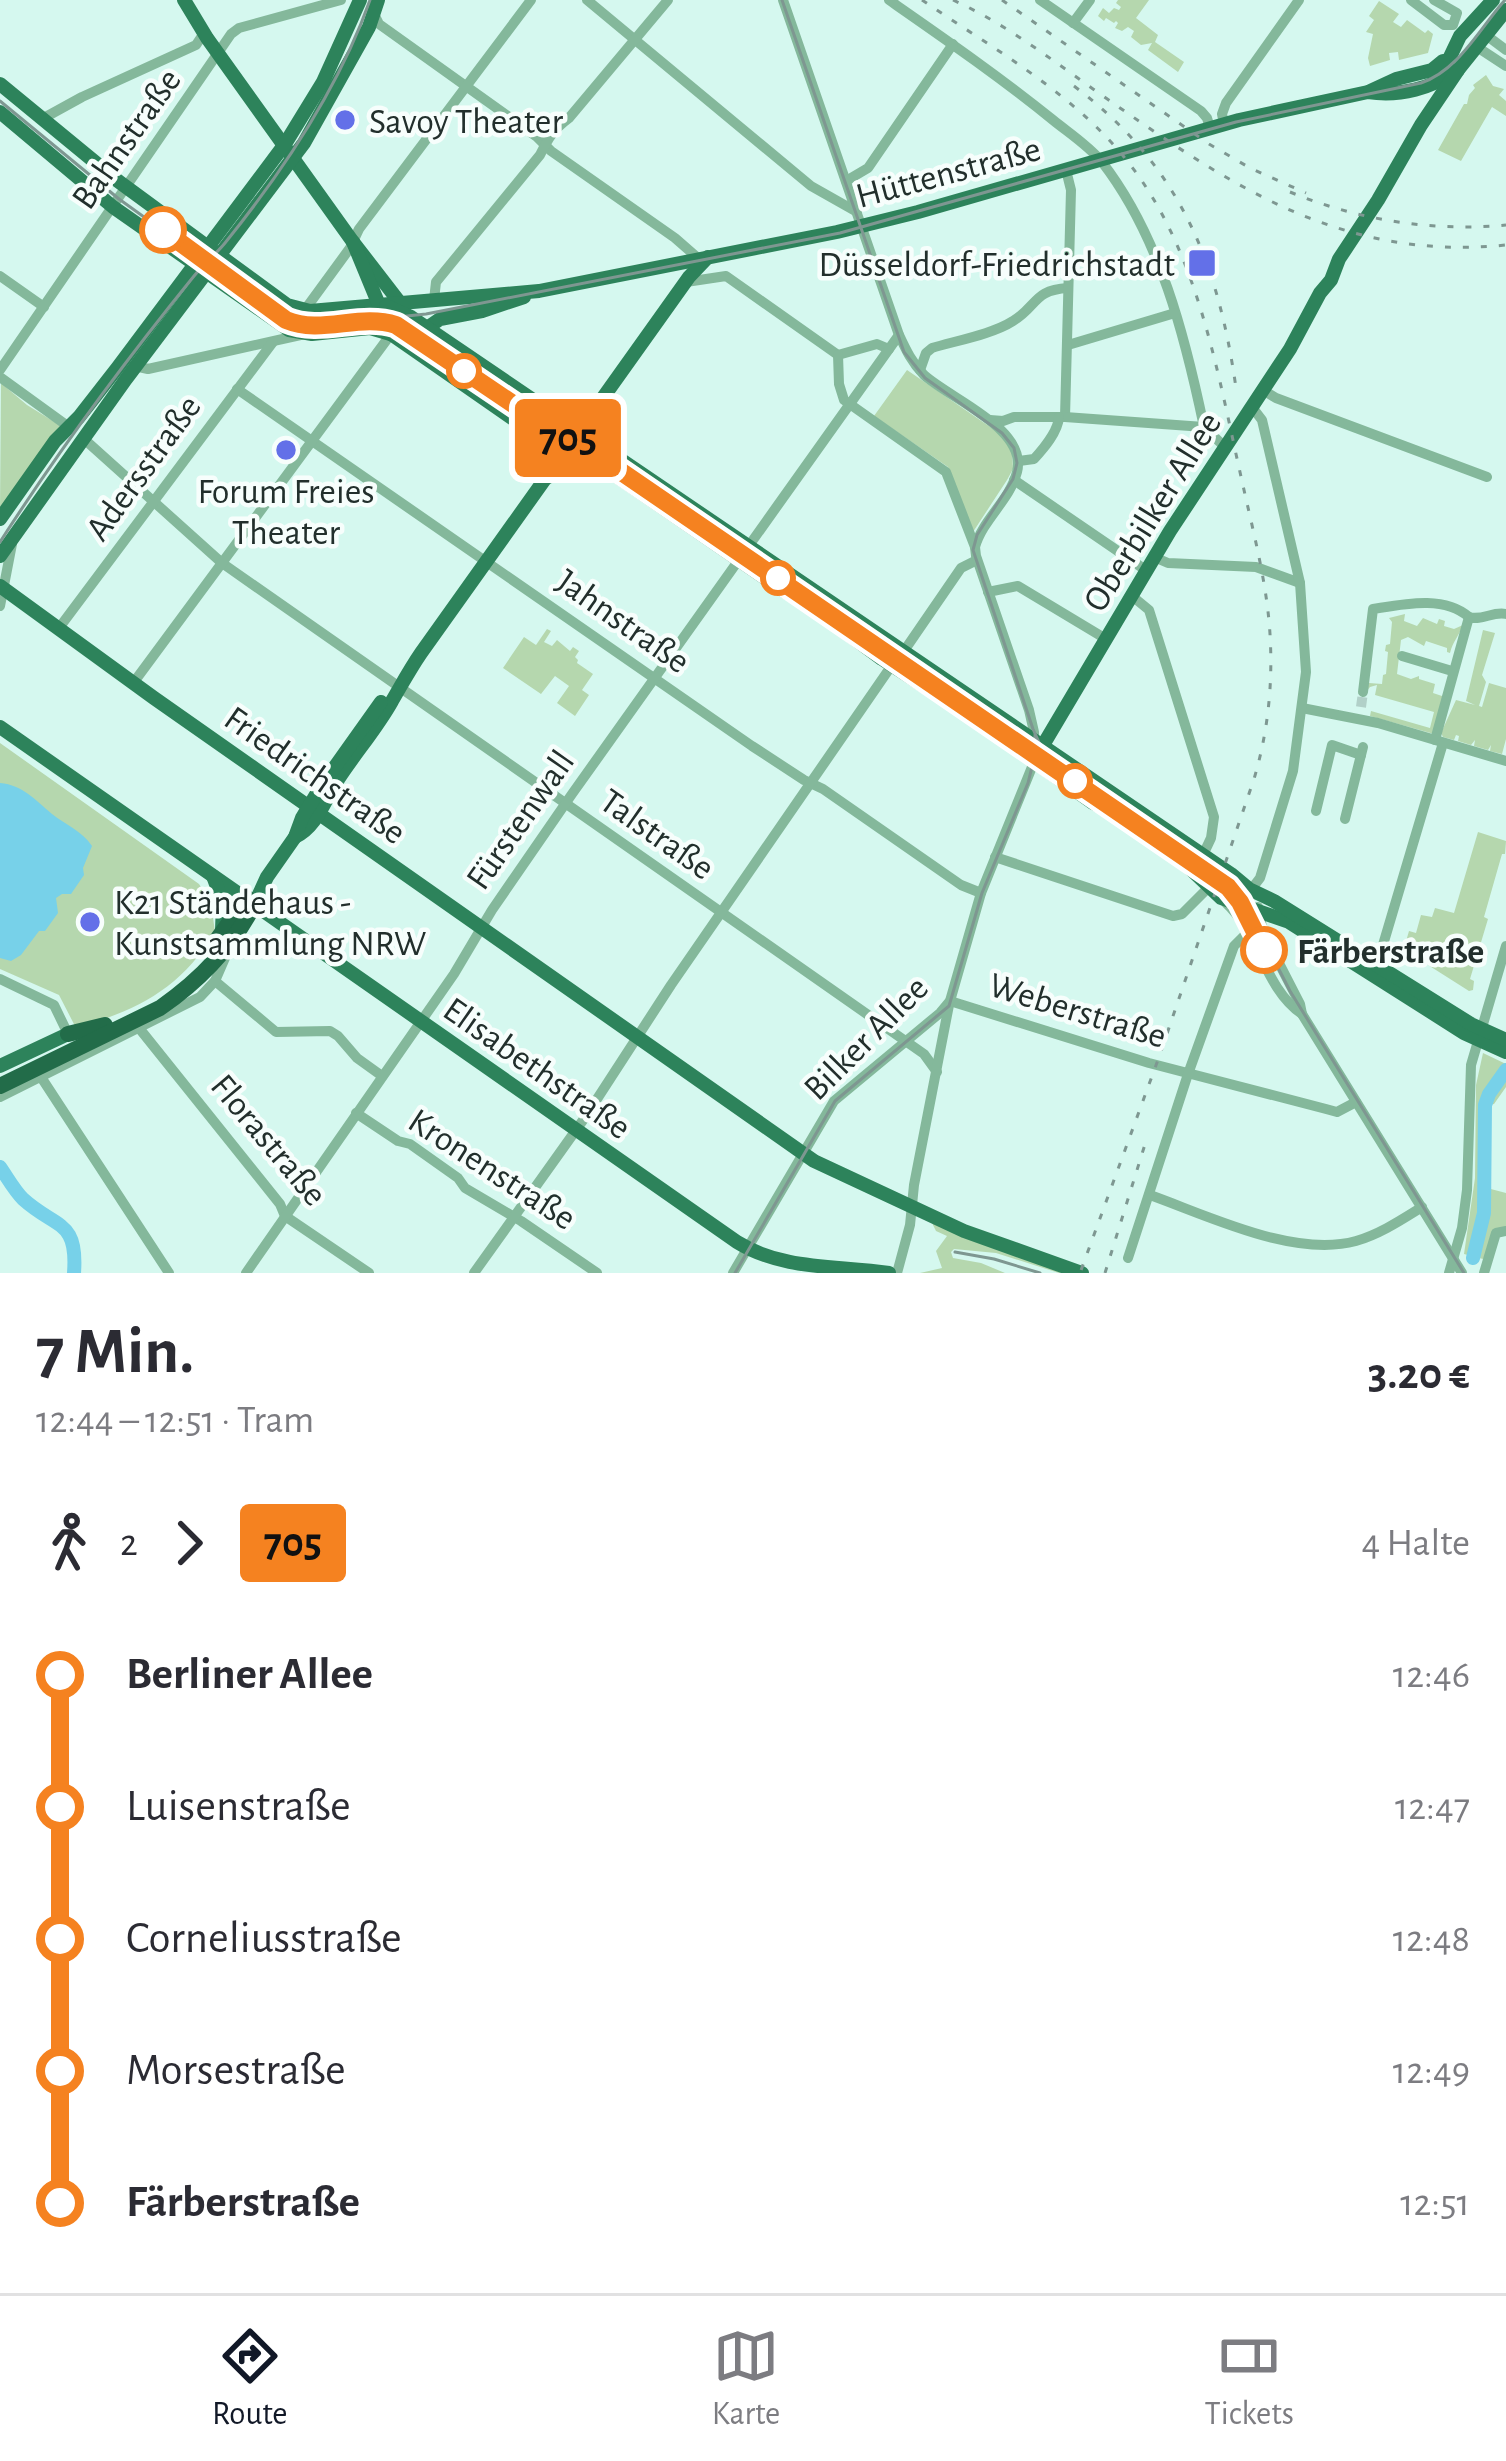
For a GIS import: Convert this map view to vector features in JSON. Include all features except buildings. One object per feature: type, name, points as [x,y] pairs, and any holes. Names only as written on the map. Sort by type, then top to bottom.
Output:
[{"type":"highway","points":[[0,1086],[160,1008],[199,979],[251,901]]},
{"type":"highway","points":[[0,1071],[105,1025],[176,987],[228,938]]},
{"type":"highway","points":[[68,1034],[105,1025]]},
{"type":"main road","points":[[184,0],[411,317]]},
{"type":"main road","points":[[0,519],[55,441],[215,251],[289,151],[360,0]]},
{"type":"main road","name":"Oberbilker Allee","points":[[1034,762],[1038,743],[1378,200],[1423,118],[1453,47],[1493,0]]},
{"type":"main road","points":[[289,151],[309,136],[376,7]]},
{"type":"main road","name":"Oberbilker Allee","points":[[1423,118],[1506,10]]},
{"type":"main road","name":"Hüttenstraße","points":[[304,311],[539,291],[704,258],[1066,170],[1224,124],[1369,92],[1438,67],[1453,47]]},
{"type":"main road","name":"Hüttenstraße","points":[[1369,92],[1387,95],[1411,90],[1437,83],[1458,70]]},
{"type":"main road","points":[[0,84],[127,188],[287,304],[304,311]]},
{"type":"main road","points":[[1411,90],[1423,98],[1423,118]]},
{"type":"main road","points":[[0,112],[113,207],[280,326],[305,334]]},
{"type":"main road","points":[[353,242],[391,334],[532,432],[595,462],[904,651],[1250,891],[1377,965],[1506,1052]]},
{"type":"main road","points":[[251,901],[315,809],[369,718],[398,686],[681,283],[704,258]]},
{"type":"main road","points":[[661,267],[681,283]]},
{"type":"main road","points":[[0,556],[200,269]]},
{"type":"main road","name":"Hüttenstraße","points":[[305,334],[366,328],[414,341],[440,319],[482,311],[539,291]]},
{"type":"main road","points":[[380,305],[411,317],[579,430],[860,640],[890,668],[917,681],[1180,860],[1208,888],[1231,903],[1289,922],[1480,1035],[1506,1040]]},
{"type":"main road","points":[[137,363],[138,340]]},
{"type":"main road","points":[[74,422],[84,439]]},
{"type":"main road","points":[[37,503],[74,444],[74,422]]},
{"type":"main road","points":[[532,432],[544,451],[545,478]]},
{"type":"main road","points":[[545,478],[595,462]]},
{"type":"main road","name":"Friedrichstraße","points":[[2,587],[803,1154]]},
{"type":"main road","points":[[917,681],[920,669],[935,672]]},
{"type":"main road","name":"Elisabethstraße","points":[[0,727],[747,1248],[793,1264],[893,1273]]},
{"type":"main road","points":[[212,873],[224,906],[228,938],[257,920],[282,922]]},
{"type":"main road","points":[[1231,903],[1249,899],[1250,891]]},
{"type":"main road","points":[[0,1071],[68,1034]]},
{"type":"main road","points":[[803,1154],[964,1231],[1082,1273]]},
{"type":"street","name":"Bahnstraße","points":[[0,373],[225,41],[239,28],[340,0]]},
{"type":"street","points":[[304,311],[359,229],[532,0]]},
{"type":"street","points":[[587,0],[811,186],[859,219]]},
{"type":"street","points":[[434,300],[436,281],[498,208],[558,124],[569,118],[668,0]]},
{"type":"street","points":[[783,0],[898,335],[920,370],[1013,442],[1019,461],[1014,480],[977,538],[976,554],[961,568],[904,651]]},
{"type":"street","points":[[889,0],[1025,98],[1100,160],[1121,190],[1157,265],[1189,355],[1204,427],[1224,446]]},
{"type":"street","points":[[1040,0],[1224,124],[1236,90],[1300,0]]},
{"type":"street","points":[[1073,23],[1090,0]]},
{"type":"street","points":[[1411,0],[1444,25],[1453,25],[1456,14],[1434,0]]},
{"type":"street","points":[[376,7],[376,22],[704,258]]},
{"type":"street","points":[[42,119],[196,46],[204,33]]},
{"type":"street","points":[[1482,41],[1506,50]]},
{"type":"street","points":[[1482,41],[1506,66]]},
{"type":"street","points":[[846,181],[866,171],[953,44]]},
{"type":"street","points":[[1019,461],[1038,456],[1062,417],[1071,190],[1066,170]]},
{"type":"street","points":[[0,276],[44,307]]},
{"type":"street","points":[[681,283],[726,276],[838,356],[842,396],[942,468],[976,554],[1038,743]]},
{"type":"street","points":[[920,370],[932,348],[1010,323],[1042,294],[1068,289]]},
{"type":"street","points":[[1068,345],[1175,313]]},
{"type":"street","name":"Hüttenstraße","points":[[137,363],[148,369],[305,334]]},
{"type":"street","points":[[134,682],[391,334]]},
{"type":"street","name":"Fürstenwall","points":[[246,1273],[565,804],[898,335]]},
{"type":"street","name":"Adersstraße","points":[[59,628],[273,342]]},
{"type":"street","points":[[838,356],[877,344],[889,350]]},
{"type":"street","points":[[0,373],[74,422]]},
{"type":"street","name":"Jahnstraße","points":[[237,389],[961,885],[981,893]]},
{"type":"street","points":[[1263,390],[1487,477]]},
{"type":"street","points":[[1252,407],[1262,420],[1300,583],[1305,635],[1293,771],[1260,878],[1250,891],[1301,1015]]},
{"type":"street","points":[[987,420],[1062,417],[1204,427]]},
{"type":"street","name":"Talstraße","points":[[84,439],[222,563],[927,1057],[938,1072]]},
{"type":"street","points":[[1014,480],[1150,564],[1256,567],[1300,583]]},
{"type":"street","points":[[0,606],[17,531]]},
{"type":"street","points":[[988,592],[1018,586],[1106,639]]},
{"type":"street","points":[[1132,596],[1148,610],[1214,817],[1203,855]]},
{"type":"street","points":[[1363,692],[1373,609],[1444,603],[1479,619],[1506,614]]},
{"type":"street","points":[[1377,965],[1434,775],[1452,670],[1469,617]]},
{"type":"street","points":[[1402,656],[1452,670]]},
{"type":"street","points":[[475,1273],[890,668]]},
{"type":"street","points":[[1302,708],[1365,720],[1506,761]]},
{"type":"street","points":[[1012,725],[1024,723],[1029,710]]},
{"type":"street","points":[[1316,811],[1332,745],[1362,751],[1345,819]]},
{"type":"street","name":"Bilker Allee","points":[[733,1273],[839,1095],[950,1001],[981,893],[1034,762]]},
{"type":"street","points":[[995,857],[1173,916],[1182,914],[1208,888]]},
{"type":"street","points":[[1231,903],[1265,968],[1301,1015],[1462,1273]]},
{"type":"street","points":[[1128,1258],[1234,946],[1248,932]]},
{"type":"street","points":[[0,1097],[200,997],[226,959],[228,938]]},
{"type":"street","points":[[1449,1273],[1467,1190],[1472,1060],[1506,946]]},
{"type":"street","points":[[0,979],[54,1005],[68,1034]]},
{"type":"street","points":[[215,981],[272,1030],[330,1031],[382,1076]]},
{"type":"street","points":[[893,1273],[910,1225],[950,1001]]},
{"type":"street","name":"Weberstraße","points":[[950,1001],[1188,1074],[1337,1112],[1356,1102]]},
{"type":"street","name":"Florastraße","points":[[139,1028],[285,1216],[367,1272]]},
{"type":"street","points":[[41,1077],[169,1273]]},
{"type":"street","name":"Kronenstraße","points":[[356,1113],[410,1144],[465,1188],[597,1273]]},
{"type":"street","points":[[1150,1195],[1306,1245],[1370,1236],[1422,1207]]},
{"type":"street","points":[[1432,1224],[1445,1230],[1463,1224]]},
{"type":"street","points":[[1484,1273],[1496,1233],[1506,1231]]},
{"type":"green space","points":[[1118,0],[1149,0],[1136,18],[1158,35],[1155,42],[1184,62],[1178,72],[1148,50],[1152,43],[1141,45],[1131,37],[1134,31],[1128,27],[1122,31],[1115,28],[1116,21],[1098,16],[1103,8],[1109,13],[1119,10]]},
{"type":"green space","points":[[1379,1],[1399,14],[1393,22],[1401,27],[1407,20],[1433,34],[1428,53],[1399,60],[1398,52],[1389,53],[1390,60],[1370,66],[1373,34],[1366,32]]},
{"type":"green space","points":[[1486,75],[1493,86],[1504,89],[1499,95],[1506,101],[1506,116],[1492,107],[1461,161],[1438,150],[1467,104],[1473,85]]},
{"type":"green space","points":[[907,370],[999,433],[1012,448],[1013,469],[973,532],[948,467],[874,416]]},
{"type":"green space","points":[[1,383],[61,426],[0,510]]},
{"type":"green space","points":[[1405,614],[1404,621],[1417,626],[1423,618],[1437,624],[1439,619],[1445,621],[1444,626],[1454,629],[1463,625],[1450,653],[1426,641],[1424,646],[1408,637],[1401,640],[1397,674],[1411,679],[1419,676],[1435,684],[1433,693],[1445,697],[1434,734],[1370,716],[1371,711],[1430,728],[1434,712],[1375,695],[1377,685],[1366,692],[1369,683],[1382,684],[1386,674],[1389,618]]},
{"type":"green space","points":[[547,629],[551,631],[544,642],[552,646],[557,640],[570,651],[573,647],[579,651],[577,663],[593,674],[582,690],[589,695],[575,716],[557,703],[569,686],[555,676],[541,694],[503,668],[524,637],[536,645]]},
{"type":"green space","points":[[1483,630],[1495,633],[1482,675],[1486,682],[1479,706],[1489,683],[1506,688],[1502,754],[1490,751],[1491,745],[1488,750],[1474,746],[1475,740],[1471,745],[1458,741],[1459,736],[1454,740],[1441,733],[1456,700],[1475,705],[1466,701]]},
{"type":"green space","points":[[0,743],[199,884],[211,903],[215,932],[187,969],[156,995],[76,1028],[59,995],[0,969]]},
{"type":"green space","points":[[1478,832],[1506,841],[1470,979],[1473,990],[1469,991],[1417,958],[1402,955],[1409,931],[1416,933],[1421,915],[1432,917],[1435,908],[1454,913]]},
{"type":"green space","points":[[1483,1053],[1506,1064],[1506,1087],[1489,1105],[1487,1188],[1506,1193],[1506,1226],[1483,1259],[1464,1254],[1475,1178],[1476,1085]]},
{"type":"green space","points":[[932,1223],[1066,1272],[996,1253],[954,1249],[953,1258],[1005,1273],[920,1273],[942,1268],[936,1251],[947,1236]]},
{"type":"water","points":[[0,783],[28,794],[92,846],[84,875],[71,894],[56,898],[58,913],[11,961],[0,958]]},
{"type":"waterway","points":[[1473,1258],[1484,1213],[1485,1105],[1506,1070]]},
{"type":"waterway","points":[[0,1167],[23,1199],[68,1234],[74,1273]]},
{"type":"tunnel","points":[[1361,707],[1363,692]]},
{"type":"tram line","points":[[0,542],[118,373],[289,157],[343,65],[370,0]]},
{"type":"tram line","points":[[782,0],[904,352],[925,378],[1002,433],[1014,448],[1013,479],[977,535],[973,550],[1046,758]]},
{"type":"tram line","points":[[0,101],[119,199],[280,315],[295,324],[312,326],[426,314],[840,233],[1236,122],[1421,83],[1457,59],[1505,0]]},
{"type":"tram line","name":"705","points":[[163,230],[286,320],[307,326],[369,320],[396,325],[547,427],[588,449],[1228,887],[1264,950]]},
{"type":"tram line","points":[[387,318],[590,446],[1230,885],[1244,901],[1290,991],[1464,1273]]},
{"type":"tram line","points":[[735,1273],[835,1101],[949,1006],[982,893],[1028,783],[1035,735]]},
{"type":"tram line","points":[[955,1252],[1040,1273]]},
{"type":"railway","points":[[922,0],[1080,111],[1124,157],[1149,192],[1170,230],[1201,312],[1255,538],[1268,615],[1268,708],[1254,779],[1080,1273]]},
{"type":"railway","points":[[953,0],[1025,41],[1189,155],[1285,208],[1389,241],[1445,247],[1506,245]]},
{"type":"railway","points":[[1002,0],[1209,144],[1306,193]]},
{"type":"railway","points":[[1074,86],[1141,149],[1188,219],[1218,298],[1236,388]]},
{"type":"railway","points":[[1290,192],[1396,222],[1506,225]]},
{"type":"railway","points":[[1105,1273],[1146,1141]]},
{"type":"place","name":"Savoy Theater","points":[[345,120]]},
{"type":"place","name":"Düsseldorf-Friedrichstadt","points":[[1202,263]]},
{"type":"place","name":"Forum Freies Theater","points":[[286,450]]},
{"type":"place","name":"K21 Ständehaus - Kunstsammlung NRW","points":[[90,922]]},
{"type":"place","name":"Färberstraße","points":[[1264,950]]}]
